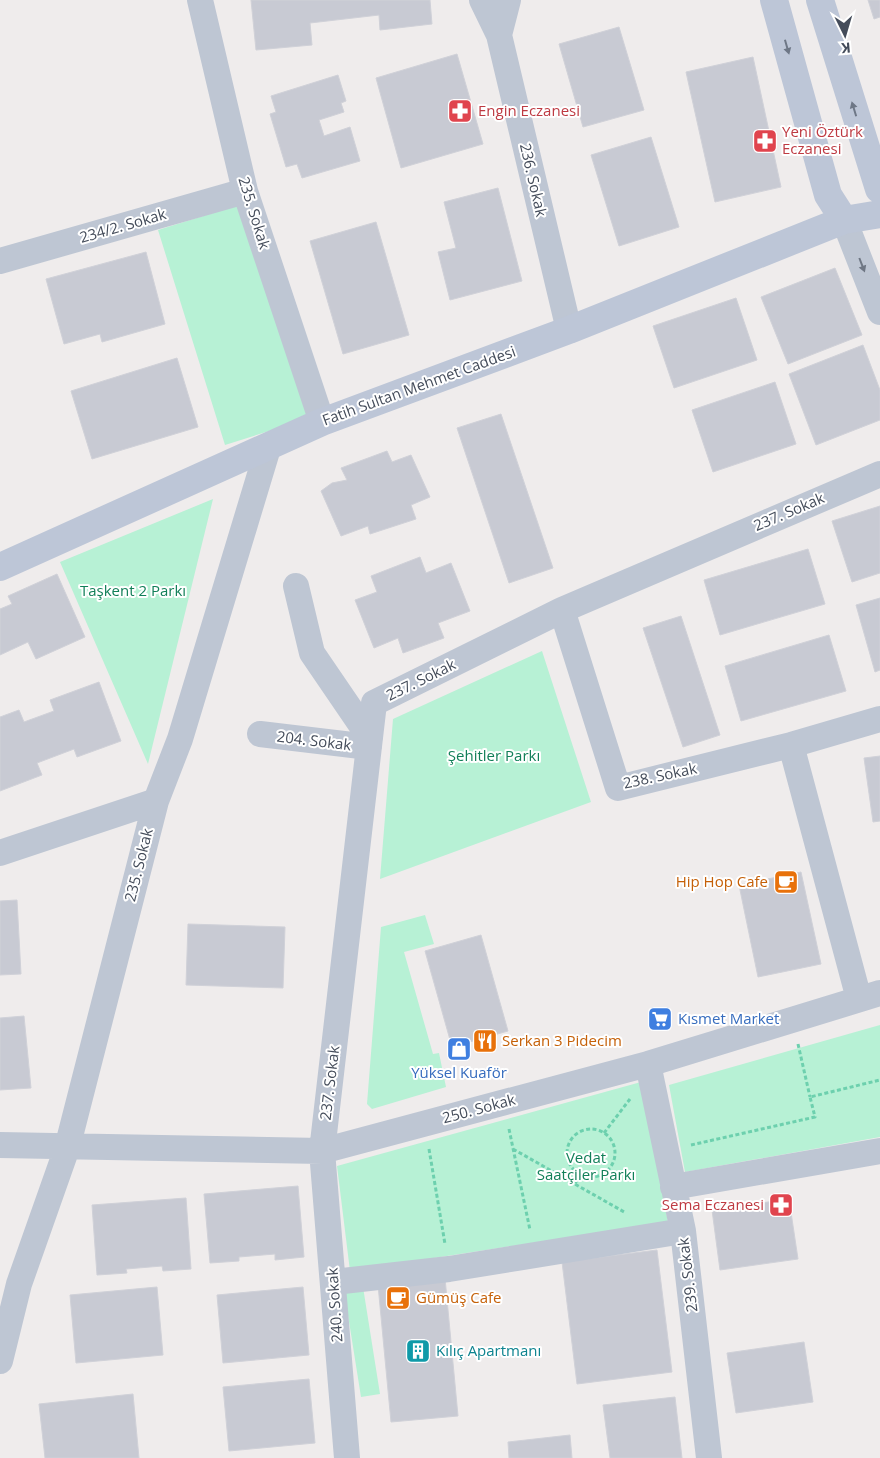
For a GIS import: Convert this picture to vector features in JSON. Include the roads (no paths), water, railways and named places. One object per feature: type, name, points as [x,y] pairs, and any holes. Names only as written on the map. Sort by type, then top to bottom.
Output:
[{"type":"main road","points":[[774,0],[828,195],[844,220]]},
{"type":"main road","points":[[820,0],[880,197]]},
{"type":"main road","name":"Fatih Sultan Mehmet Caddesi","points":[[0,567],[268,448],[322,422],[569,330],[844,220],[880,197]]},
{"type":"street","name":"235. Sokak","points":[[200,0],[245,190],[322,422]]},
{"type":"street","points":[[482,0],[499,35]]},
{"type":"street","name":"236. Sokak","points":[[508,0],[499,35],[569,330]]},
{"type":"street","name":"234/2. Sokak","points":[[0,261],[245,190]]},
{"type":"street","points":[[844,220],[880,312]]},
{"type":"street","name":"235. Sokak","points":[[19,1284],[67,1148],[156,801],[180,739],[268,448]]},
{"type":"street","name":"237. Sokak","points":[[322,1151],[374,703],[562,610],[880,474]]},
{"type":"street","points":[[296,586],[312,653],[369,743]]},
{"type":"street","name":"238. Sokak","points":[[562,610],[618,788],[791,745],[880,719]]},
{"type":"street","name":"204. Sokak","points":[[260,734],[369,743]]},
{"type":"street","points":[[791,745],[869,996]]},
{"type":"street","points":[[0,853],[156,801]]},
{"type":"street","name":"250. Sokak","points":[[0,1145],[67,1148],[322,1151],[503,1103],[649,1069],[869,996]]},
{"type":"street","name":"239. Sokak","points":[[649,1069],[673,1187],[673,1233],[709,1458]]},
{"type":"street","name":"240. Sokak","points":[[322,1151],[347,1458]]},
{"type":"street","points":[[673,1187],[880,1151]]},
{"type":"street","points":[[334,1282],[449,1269],[673,1233]]},
{"type":"street","points":[[0,1314],[19,1284]]},
{"type":"street","points":[[0,1361],[19,1284]]},
{"type":"place","name":"Engin Eczanesi","points":[[460,111]]},
{"type":"place","name":"Yeni Öztürk Eczanesi","points":[[765,141]]},
{"type":"place","name":"Hip Hop Cafe","points":[[786,882]]},
{"type":"place","name":"Kısmet Market","points":[[660,1019]]},
{"type":"place","name":"Serkan 3 Pidecim","points":[[485,1041]]},
{"type":"place","name":"Yüksel Kuaför","points":[[459,1049]]},
{"type":"place","name":"Sema Eczanesi","points":[[781,1205]]},
{"type":"place","name":"Gümüş Cafe","points":[[398,1298]]},
{"type":"place","name":"Kılıç Apartmanı","points":[[418,1351]]},
{"type":"park label","name":"Taşkent 2 Parkı","points":[[133,591]]},
{"type":"park label","name":"Şehitler Parkı","points":[[494,756]]},
{"type":"park label","name":"Vedat Saatçiler Parkı","points":[[586,1166]]}]
